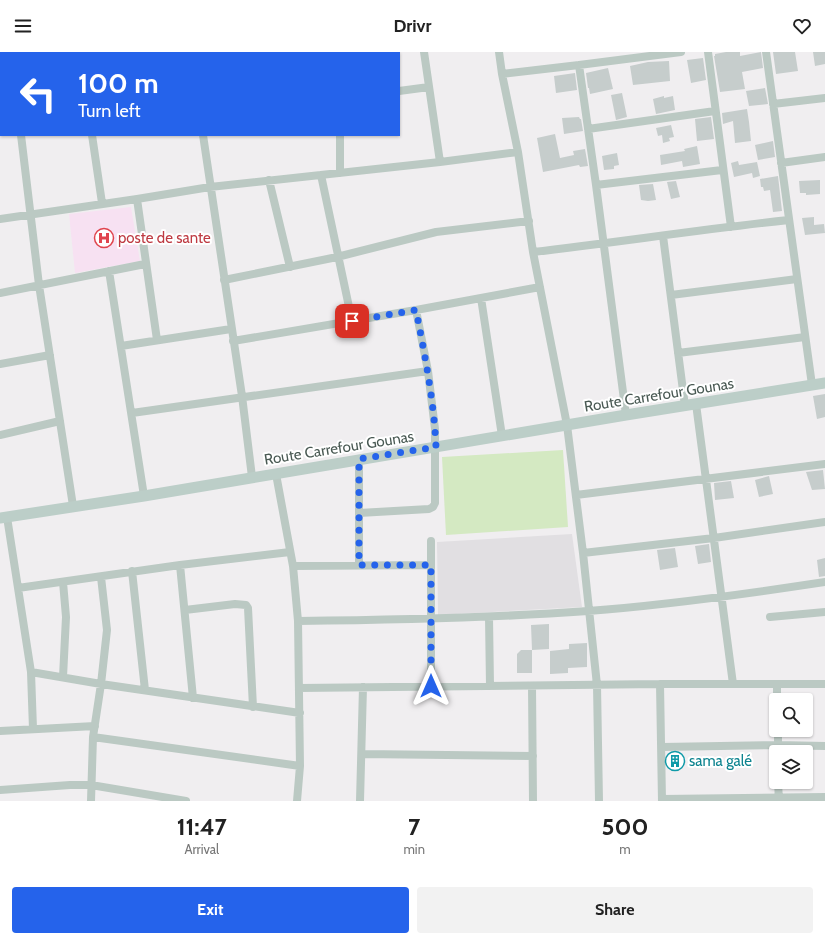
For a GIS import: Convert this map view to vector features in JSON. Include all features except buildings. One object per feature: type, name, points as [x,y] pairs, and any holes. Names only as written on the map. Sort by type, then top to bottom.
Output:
[{"type":"main road","name":"Route Carrefour Gounas","points":[[3,517],[144,496],[359,459],[825,383]]},
{"type":"street","points":[[424,52],[440,162]]},
{"type":"street","points":[[499,52],[518,152],[533,252],[567,425],[597,684],[599,801]]},
{"type":"street","points":[[502,74],[579,66],[652,54],[681,52]]},
{"type":"street","points":[[708,52],[722,170],[731,227]]},
{"type":"street","points":[[766,52],[812,386]]},
{"type":"street","points":[[579,66],[626,415]]},
{"type":"street","points":[[400,91],[429,87]]},
{"type":"street","points":[[773,104],[825,98]]},
{"type":"street","points":[[588,129],[715,111]]},
{"type":"street","points":[[21,136],[32,214],[39,285],[74,506]]},
{"type":"street","points":[[92,136],[102,203]]},
{"type":"street","points":[[203,136],[242,396],[252,477]]},
{"type":"street","points":[[340,136],[340,173]]},
{"type":"street","points":[[0,219],[210,187],[518,152]]},
{"type":"street","points":[[781,163],[825,157]]},
{"type":"street","points":[[596,186],[722,170]]},
{"type":"street","points":[[321,175],[337,257],[352,321]]},
{"type":"street","points":[[269,180],[290,267]]},
{"type":"street","points":[[137,199],[145,264],[157,340]]},
{"type":"street","points":[[533,252],[789,220]]},
{"type":"street","points":[[224,280],[337,257],[436,232],[529,221]]},
{"type":"street","points":[[663,236],[678,353],[691,405],[705,479],[723,597],[733,684]]},
{"type":"street","points":[[0,293],[145,264]]},
{"type":"street","points":[[109,271],[144,496]]},
{"type":"street","points":[[671,295],[797,279]]},
{"type":"street","points":[[233,341],[540,287]]},
{"type":"street","points":[[481,298],[502,436]]},
{"type":"street","points":[[360,513],[429,509],[433,507],[436,447],[435,429],[428,371],[416,310]]},
{"type":"street","points":[[121,346],[231,329]]},
{"type":"street","points":[[678,353],[805,337]]},
{"type":"street","points":[[0,364],[50,355]]},
{"type":"street","points":[[132,412],[428,371]]},
{"type":"street","points":[[0,435],[60,421]]},
{"type":"street","points":[[359,459],[359,565]]},
{"type":"street","points":[[576,495],[825,464]]},
{"type":"street","points":[[276,474],[293,566],[298,621],[300,766],[297,801]]},
{"type":"street","points":[[3,517],[18,588],[31,672],[33,729]]},
{"type":"street","points":[[583,553],[714,538],[825,522]]},
{"type":"street","points":[[431,541],[431,686]]},
{"type":"street","points":[[18,588],[101,577],[132,571],[290,552]]},
{"type":"street","points":[[180,565],[193,698]]},
{"type":"street","points":[[293,566],[431,565]]},
{"type":"street","points":[[132,571],[145,690]]},
{"type":"street","points":[[91,801],[93,737],[101,684],[106,630],[101,577]]},
{"type":"street","points":[[63,582],[66,617],[64,678]]},
{"type":"street","points":[[298,621],[431,619],[589,611],[723,597],[825,582]]},
{"type":"street","points":[[185,610],[235,604],[246,605],[248,608],[253,707]]},
{"type":"street","points":[[770,617],[825,612]]},
{"type":"street","points":[[489,617],[490,686]]},
{"type":"street","points":[[31,672],[101,684],[300,713]]},
{"type":"street","points":[[299,688],[597,684],[825,684]]},
{"type":"street","points":[[660,684],[662,800],[825,797]]},
{"type":"street","points":[[776,684],[777,693]]},
{"type":"street","points":[[532,686],[533,801]]},
{"type":"street","points":[[360,801],[363,687]]},
{"type":"street","points":[[0,731],[95,726]]},
{"type":"street","points":[[93,737],[300,766]]},
{"type":"street","points":[[813,747],[825,746]]},
{"type":"street","points":[[662,747],[769,749]]},
{"type":"street","points":[[362,754],[533,756]]},
{"type":"street","points":[[0,790],[91,785],[186,801]]},
{"type":"shaded area","name":"poste de sante","points":[[131,207],[140,261],[75,273],[69,214]]},
{"type":"shaded area","points":[[572,534],[582,607],[438,615],[437,542]]},
{"type":"green space","points":[[563,450],[568,527],[446,535],[442,457]]},
{"type":"place","name":"poste de sante","points":[[104,238]]},
{"type":"place","name":"sama galé","points":[[675,761]]},
{"type":"route","points":[[352,321],[416,310],[428,371],[436,447],[359,459],[359,565],[431,565],[431,686]]}]
